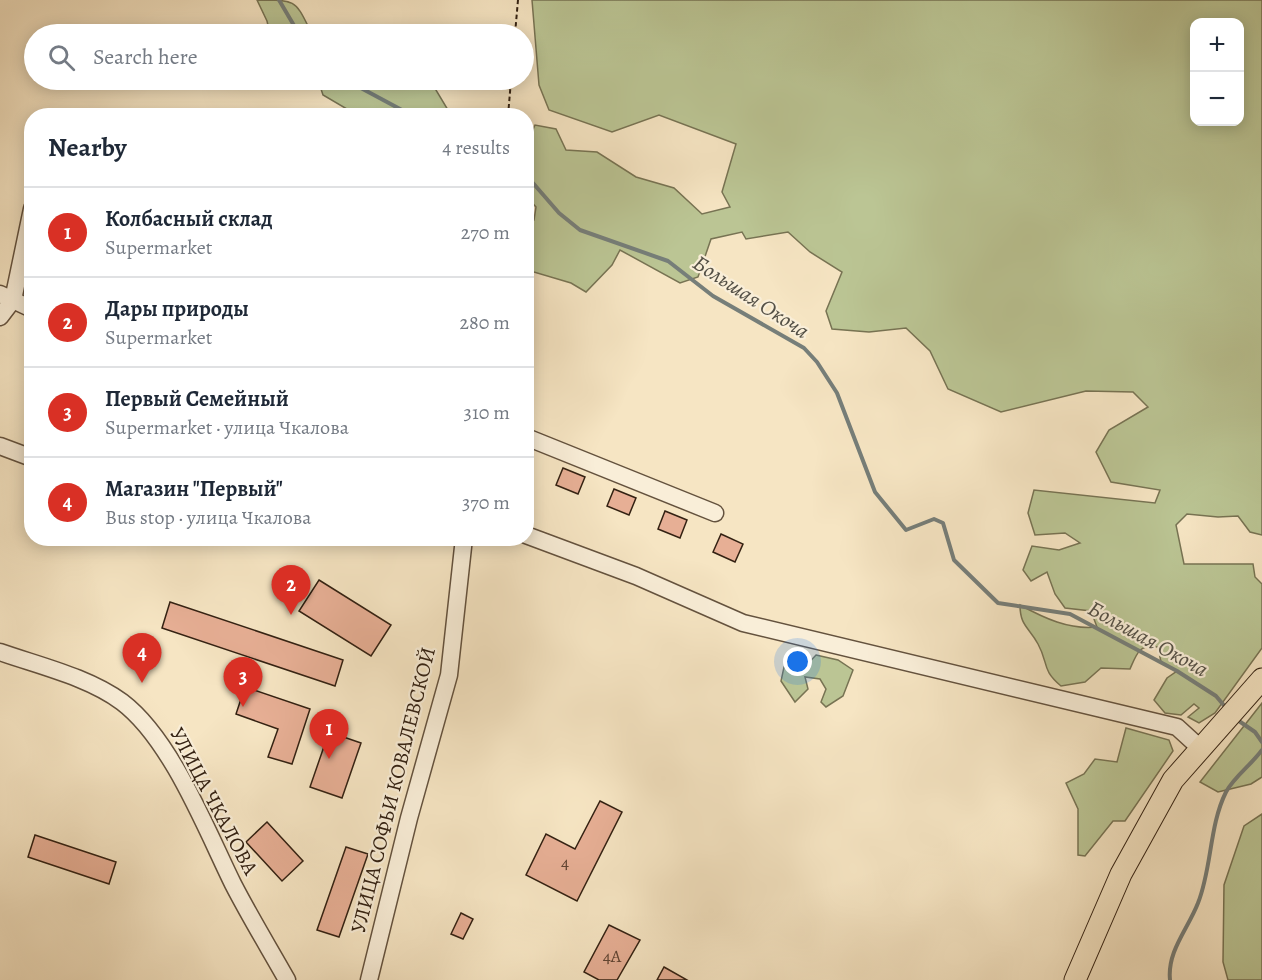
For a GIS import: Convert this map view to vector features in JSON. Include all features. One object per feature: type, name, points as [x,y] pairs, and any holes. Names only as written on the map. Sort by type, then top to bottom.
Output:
[{"type":"main road","points":[[1074,980],[1121,874],[1173,780],[1262,680]]},
{"type":"street","points":[[0,317],[24,236]]},
{"type":"street","points":[[6,297],[24,305]]},
{"type":"street","points":[[534,440],[715,513]]},
{"type":"street","points":[[0,446],[24,455]]},
{"type":"street","points":[[534,538],[636,576],[743,623],[1178,727],[1200,748]]},
{"type":"street","name":"УЛИЦА СОФЬИ КОВАЛЕВСКОЙ","points":[[369,980],[409,818],[449,675],[463,546]]},
{"type":"street","name":"УЛИЦА ЧКАЛОВА","points":[[0,652],[69,675],[116,699],[154,735],[181,780],[241,899],[286,980]]},
{"type":"path","points":[[516,24],[518,0]]},
{"type":"path","points":[[509,108],[510,90]]},
{"type":"green space","points":[[257,0],[294,4],[307,24],[268,24]]},
{"type":"green space","points":[[532,0],[1262,0],[1262,535],[1250,532],[1238,516],[1187,514],[1176,525],[1184,564],[1253,564],[1255,577],[1262,584],[1262,648],[1215,713],[1199,723],[1188,717],[1199,708],[1194,704],[1181,715],[1165,713],[1154,700],[1167,678],[1177,671],[1161,662],[1158,647],[1143,648],[1130,669],[1101,668],[1085,682],[1061,686],[1048,671],[1038,644],[1020,612],[1020,605],[1067,625],[1097,627],[1091,611],[1065,608],[1055,594],[1047,572],[1031,581],[1023,570],[1032,546],[1059,550],[1080,543],[1065,533],[1035,535],[1028,513],[1034,490],[1155,503],[1160,490],[1111,482],[1096,452],[1109,430],[1148,407],[1133,392],[1086,391],[1001,412],[948,389],[930,351],[906,328],[869,332],[832,329],[826,311],[842,272],[810,252],[788,232],[746,239],[742,232],[711,239],[698,277],[680,283],[620,250],[612,265],[586,292],[571,283],[534,272],[535,125],[556,129],[566,150],[597,152],[636,177],[674,188],[702,214],[730,207],[722,192],[736,144],[659,115],[612,132],[549,110],[539,85]]},
{"type":"green space","points":[[321,90],[436,90],[447,108],[345,108],[323,95]]},
{"type":"green space","points":[[816,655],[838,660],[853,670],[843,696],[826,707],[821,702],[826,689],[820,679],[805,677],[808,689],[795,702],[781,681],[784,667],[802,670]]},
{"type":"green space","points":[[1262,703],[1262,777],[1251,784],[1218,792],[1200,782]]},
{"type":"green space","points":[[1126,728],[1169,740],[1173,751],[1125,821],[1113,821],[1085,856],[1078,855],[1078,809],[1066,783],[1084,774],[1095,759],[1117,762]]},
{"type":"green space","points":[[1262,814],[1262,980],[1228,980],[1223,962],[1224,885],[1244,826]]},
{"type":"building","points":[[563,468],[585,477],[578,494],[556,485]]},
{"type":"building","points":[[614,489],[636,498],[629,515],[607,506]]},
{"type":"building","points":[[665,511],[687,520],[680,538],[658,529]]},
{"type":"building","points":[[721,534],[743,544],[735,562],[713,552]]},
{"type":"building","points":[[319,580],[391,625],[371,656],[299,611]]},
{"type":"building","points":[[170,602],[343,660],[335,686],[162,628]]},
{"type":"building","points":[[245,687],[310,709],[292,764],[268,757],[278,729],[236,714]]},
{"type":"building","points":[[329,732],[361,743],[342,798],[310,787]]},
{"type":"building","points":[[600,801],[622,812],[577,901],[526,875],[546,834],[575,849]]},
{"type":"building","points":[[267,822],[303,861],[282,881],[246,842]]},
{"type":"building","points":[[35,835],[116,862],[109,884],[28,857]]},
{"type":"building","points":[[346,847],[368,854],[339,937],[317,930]]},
{"type":"building","points":[[461,913],[473,919],[463,939],[451,934]]},
{"type":"building","points":[[609,925],[640,940],[617,980],[599,980],[584,972]]},
{"type":"building","points":[[664,967],[687,980],[657,980]]},
{"type":"waterway","name":"Большая Окоча","points":[[279,0],[293,24]]},
{"type":"waterway","name":"Большая Окоча","points":[[365,90],[398,108]]},
{"type":"waterway","name":"Большая Окоча","points":[[534,184],[559,213],[580,230],[668,261],[713,296],[804,348],[817,362],[837,393],[875,492],[906,530],[934,519],[943,523],[954,560],[998,603],[1070,614],[1177,671],[1216,696],[1227,709]]},
{"type":"waterway","name":"Большая Окоча","points":[[1236,719],[1255,732],[1262,742]]},
{"type":"waterway","name":"Большая Окоча","points":[[1170,980],[1170,969],[1175,950],[1203,890],[1220,805],[1229,786],[1262,750]]},
{"type":"place","name":"Дары природы","points":[[291,615]]},
{"type":"place","name":"Магазин \"Первый\"","points":[[142,683]]},
{"type":"place","name":"Первый Семейный","points":[[243,707]]},
{"type":"place","name":"Колбасный склад","points":[[329,759]]}]
